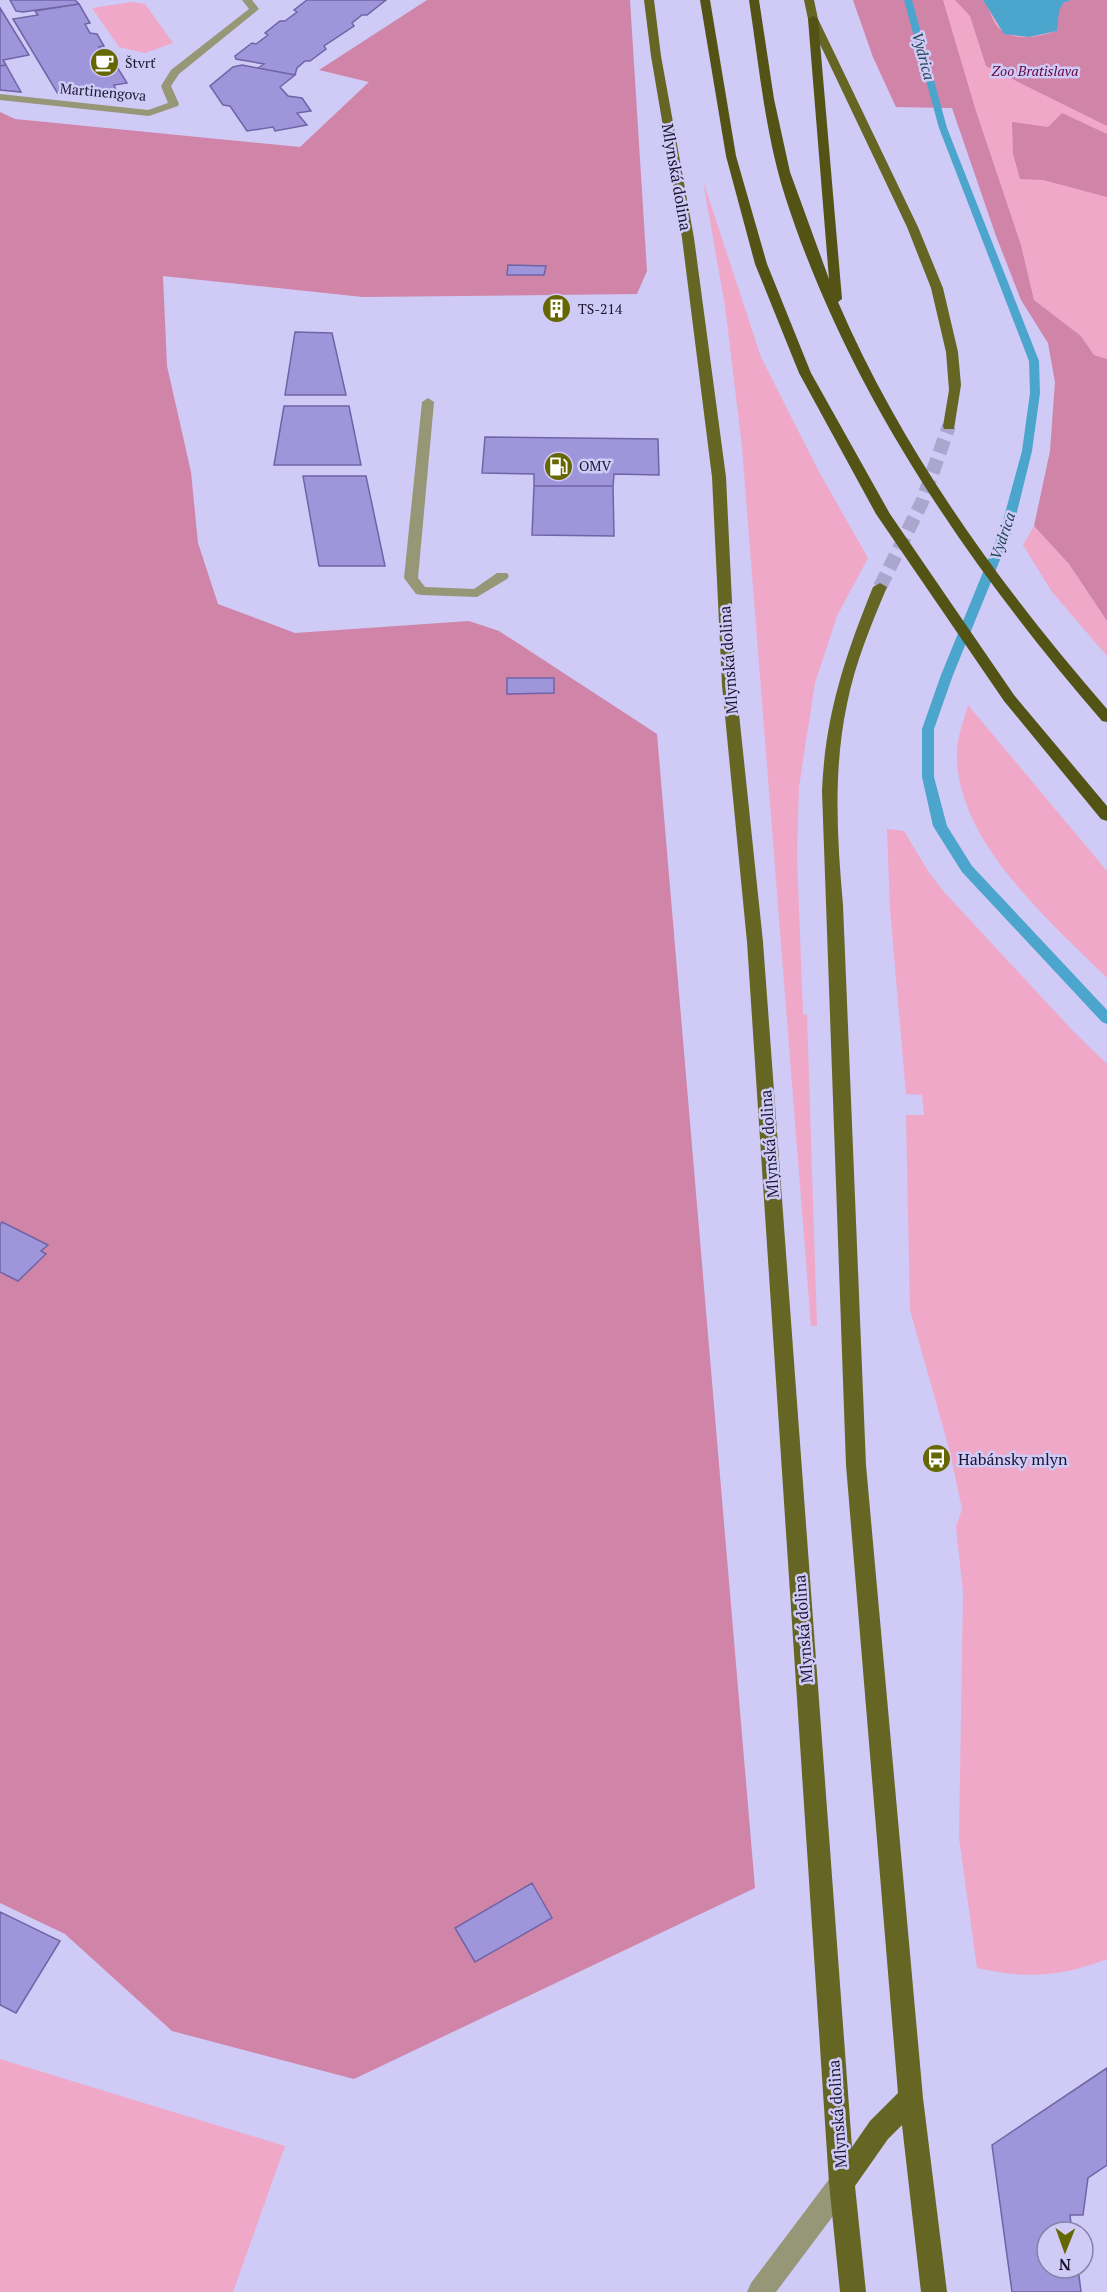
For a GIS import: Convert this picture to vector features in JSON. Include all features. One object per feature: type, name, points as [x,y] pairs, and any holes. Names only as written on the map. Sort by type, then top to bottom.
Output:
[{"type":"highway","points":[[705,0],[730,156],[761,264],[805,373],[883,514],[1009,698],[1107,816]]},
{"type":"highway","points":[[754,0],[770,104],[790,194],[819,275],[837,313],[908,448],[1035,632],[1107,718]]},
{"type":"highway","points":[[813,19],[837,313]]},
{"type":"main road","name":"Mlynská dolina","points":[[650,0],[656,56],[688,238],[719,477],[729,685],[755,942],[842,2183],[853,2292]]},
{"type":"main road","points":[[809,0],[813,19],[869,138],[910,218],[940,302],[953,355],[955,388],[949,426]]},
{"type":"main road","points":[[880,587],[853,652],[836,722],[830,778],[830,843],[836,917],[856,1465],[911,2098],[934,2292]]},
{"type":"main road","points":[[842,2183],[879,2130],[911,2098]]},
{"type":"street","points":[[247,0],[254,9]]},
{"type":"street","name":"Martinengova","points":[[0,97],[149,113],[174,104],[166,86],[175,72],[265,0]]},
{"type":"street","points":[[428,402],[411,578],[421,591],[477,592],[502,576]]},
{"type":"street","points":[[760,2292],[842,2183]]},
{"type":"green space","points":[[427,0],[630,0],[647,271],[637,294],[363,297],[163,276],[167,366],[191,472],[198,543],[218,604],[295,633],[469,621],[499,631],[657,734],[755,1888],[354,2079],[172,2031],[65,1934],[0,1903],[0,112],[15,119],[300,147],[369,82],[319,70]]},
{"type":"green space","name":"Zoo Bratislava","points":[[853,0],[1107,0],[1107,359],[1094,355],[1081,336],[1034,300],[1021,245],[975,108],[896,107],[873,57]]},
{"type":"green space","points":[[853,0],[943,0],[975,108],[1021,245],[1034,300],[1081,336],[1094,355],[1107,359],[1107,621],[1069,564],[1034,526],[1050,451],[1055,382],[1048,343],[1021,300],[996,236],[952,108],[896,107],[873,57]]},
{"type":"green space","points":[[955,0],[983,0],[1000,29],[1013,36],[1028,37],[1057,31],[1058,11],[1063,3],[1071,0],[1107,0],[1107,126],[986,66],[970,16]]},
{"type":"green space","points":[[132,2],[145,4],[173,43],[145,53],[119,47],[92,8]]},
{"type":"green space","points":[[1062,113],[1107,134],[1107,197],[1043,180],[1020,179],[1013,154],[1012,122],[1048,127]]},
{"type":"green space","points":[[703,181],[761,357],[818,470],[868,558],[837,616],[815,683],[799,787],[797,857],[803,1014],[807,1015],[817,1326],[811,1326],[742,447],[725,306]]},
{"type":"green space","points":[[1034,526],[1069,564],[1107,621],[1107,656],[1052,592],[1023,545]]},
{"type":"green space","points":[[968,705],[1107,871],[1107,978],[1031,901],[984,841],[968,809],[959,775],[958,741]]},
{"type":"green space","points":[[887,829],[904,831],[930,874],[945,893],[1073,1031],[1107,1064],[1107,1959],[1058,1973],[1027,1975],[977,1968],[959,1838],[963,1592],[956,1527],[962,1509],[950,1452],[910,1310],[906,1115],[924,1115],[922,1095],[906,1094],[890,909]]},
{"type":"green space","points":[[0,2059],[285,2146],[233,2292],[0,2292]]},
{"type":"water","points":[[983,0],[1071,0],[1063,3],[1059,11],[1057,31],[1029,37],[1004,34]]},
{"type":"building","points":[[10,0],[75,0],[79,4],[23,12],[16,11]]},
{"type":"building","points":[[307,0],[386,0],[352,23],[354,26],[324,46],[326,49],[310,61],[305,61],[297,68],[295,75],[258,68],[264,64],[236,59],[235,56],[252,43],[256,44],[268,35],[265,33],[280,21],[285,21],[297,12],[294,10]]},
{"type":"building","points":[[79,4],[90,23],[85,24],[90,33],[97,34],[104,46],[99,47],[108,61],[114,62],[127,83],[114,85],[116,90],[84,95],[80,92],[58,94],[13,19],[38,15],[35,11]]},
{"type":"building","points":[[0,8],[29,55],[3,60],[6,65],[0,66]]},
{"type":"building","points":[[6,65],[21,92],[0,90],[0,66]]},
{"type":"building","points":[[242,65],[295,75],[280,87],[288,96],[302,98],[311,111],[297,113],[307,125],[275,131],[273,127],[247,131],[230,106],[223,105],[210,86],[233,67]]},
{"type":"building","points":[[508,265],[546,266],[544,275],[507,275]]},
{"type":"building","name":"TS-214","points":[[549,306],[565,306],[564,312],[549,312]]},
{"type":"building","points":[[295,332],[332,333],[346,395],[285,395]]},
{"type":"building","points":[[284,406],[349,406],[361,465],[274,465]]},
{"type":"building","points":[[485,437],[658,439],[659,475],[614,474],[613,486],[534,486],[534,474],[482,473]]},
{"type":"building","points":[[303,476],[366,476],[385,566],[319,566]]},
{"type":"building","points":[[534,486],[613,486],[614,536],[532,535]]},
{"type":"building","points":[[507,678],[554,678],[554,693],[507,694]]},
{"type":"building","points":[[2,1222],[48,1245],[41,1251],[46,1254],[18,1281],[0,1272],[0,1225]]},
{"type":"building","points":[[532,1883],[552,1918],[475,1962],[455,1928]]},
{"type":"building","points":[[0,1912],[60,1941],[16,2013],[0,2005]]},
{"type":"building","points":[[1107,2068],[1107,2165],[1088,2178],[1083,2215],[1070,2215],[1071,2220],[1035,2220],[1035,2280],[1080,2280],[1081,2292],[1012,2292],[992,2145]]},
{"type":"waterway","name":"Vydrica","points":[[908,0],[943,128],[1034,361],[1035,393],[1027,451],[1007,528],[947,675],[928,729],[928,777],[940,826],[967,869],[1107,1019]]},
{"type":"tunnel","points":[[880,587],[922,502],[949,426]]},
{"type":"place","name":"Štvrť","points":[[104,63]]},
{"type":"place","name":"TS-214","points":[[557,309]]},
{"type":"place","name":"OMV","points":[[558,466]]},
{"type":"place","name":"Habánsky mlyn","points":[[937,1459]]}]
